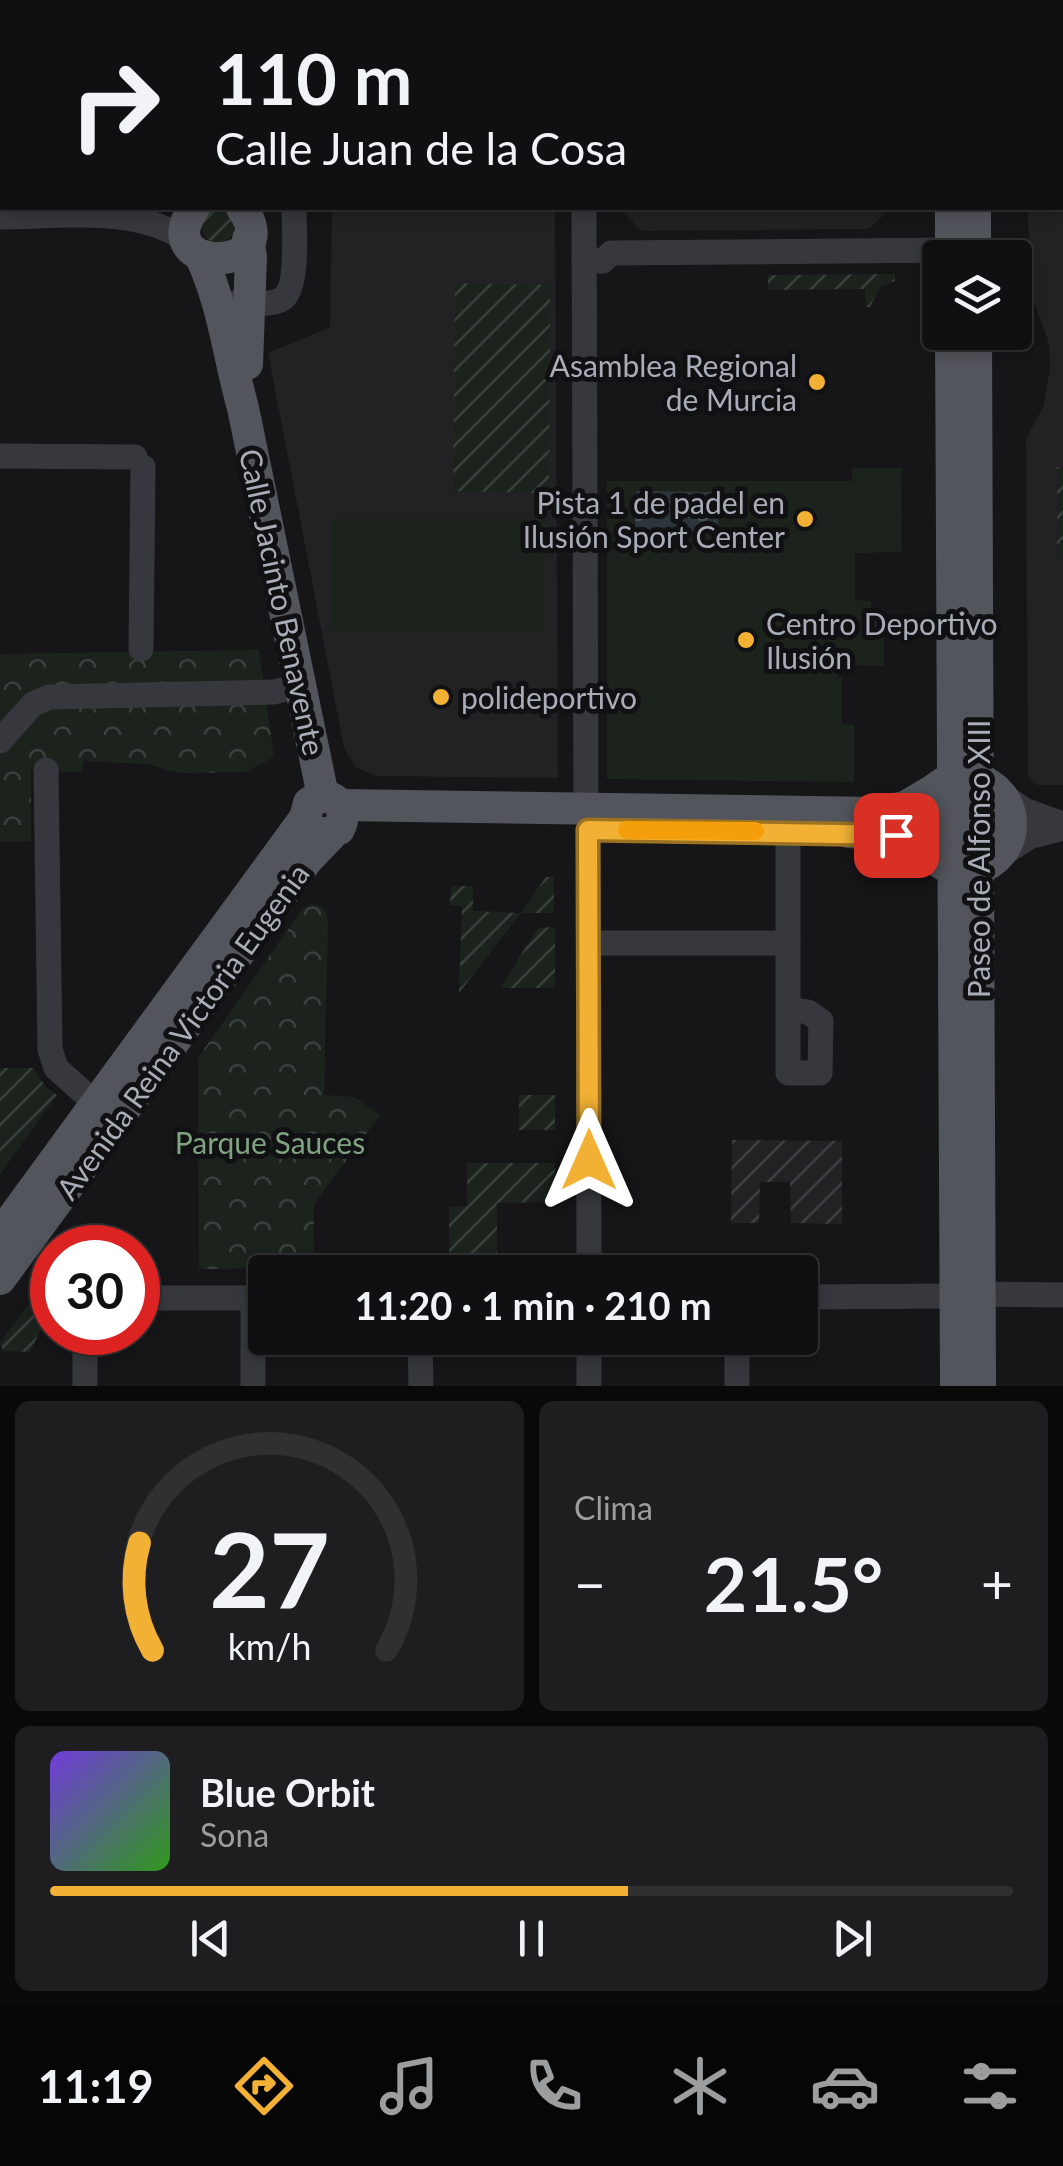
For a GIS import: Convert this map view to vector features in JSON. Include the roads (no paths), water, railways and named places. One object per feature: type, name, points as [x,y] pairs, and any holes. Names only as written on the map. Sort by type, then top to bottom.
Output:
[{"type":"main road","points":[[193,210],[186,222],[195,249],[224,260],[239,253],[248,218]]},
{"type":"main road","points":[[950,210],[956,240]]},
{"type":"main road","points":[[964,240],[974,210]]},
{"type":"main road","name":"Calle Jacinto Benavente","points":[[248,218],[251,257],[235,303],[234,374],[300,686],[335,818]]},
{"type":"main road","name":"Calle Jacinto Benavente","points":[[195,249],[235,303]]},
{"type":"main road","name":"Paseo de Alfonso XIII","points":[[952,350],[964,784]]},
{"type":"main road","name":"Paseo de Alfonso XIII","points":[[956,1386],[967,1295],[963,862],[976,350]]},
{"type":"main road","points":[[335,818],[587,819],[875,812],[905,806],[964,784],[1007,805],[1011,820],[1006,844],[963,862],[885,834],[587,819]]},
{"type":"main road","name":"Avenida Reina Victoria Eugenia","points":[[0,1278],[335,818]]},
{"type":"main road","name":"Avenida Reina Victoria Eugenia","points":[[0,1235],[94,1102],[335,818]]},
{"type":"main road","name":"Paseo de Alfonso XIII","points":[[967,1295],[980,1386]]},
{"type":"street","points":[[235,303],[279,302],[289,293],[293,278],[294,210]]},
{"type":"street","points":[[584,210],[589,1255]]},
{"type":"street","points":[[0,217],[140,212],[195,249]]},
{"type":"street","points":[[584,261],[602,261],[611,253],[922,255]]},
{"type":"street","points":[[0,456],[139,462],[141,649]]},
{"type":"street","points":[[0,742],[34,704],[49,697],[274,692],[300,686]]},
{"type":"street","points":[[46,770],[50,1049],[56,1068],[94,1102]]},
{"type":"street","points":[[964,784],[1063,826]]},
{"type":"street","points":[[963,862],[1063,826]]},
{"type":"street","points":[[788,832],[788,1008]]},
{"type":"street","points":[[589,943],[788,943]]},
{"type":"street","points":[[818,1296],[1063,1294]]},
{"type":"street","points":[[160,1298],[248,1298]]},
{"type":"street","points":[[85,1355],[85,1386]]},
{"type":"street","points":[[253,1386],[255,1355]]},
{"type":"street","points":[[420,1355],[421,1386]]},
{"type":"street","points":[[589,1355],[589,1386]]},
{"type":"street","points":[[737,1355],[737,1386]]},
{"type":"water","points":[[636,491],[718,492],[718,534],[635,534]]},
{"type":"place","name":"Asamblea Regional de Murcia","points":[[817,382]]},
{"type":"place","name":"Pista 1 de padel en Ilusión Sport Center","points":[[805,519]]},
{"type":"place","name":"Centro Deportivo Ilusión","points":[[746,640]]},
{"type":"place","name":"polideportivo","points":[[441,697]]},
{"type":"park label","name":"Parque Sauces","points":[[270,1142]]}]
